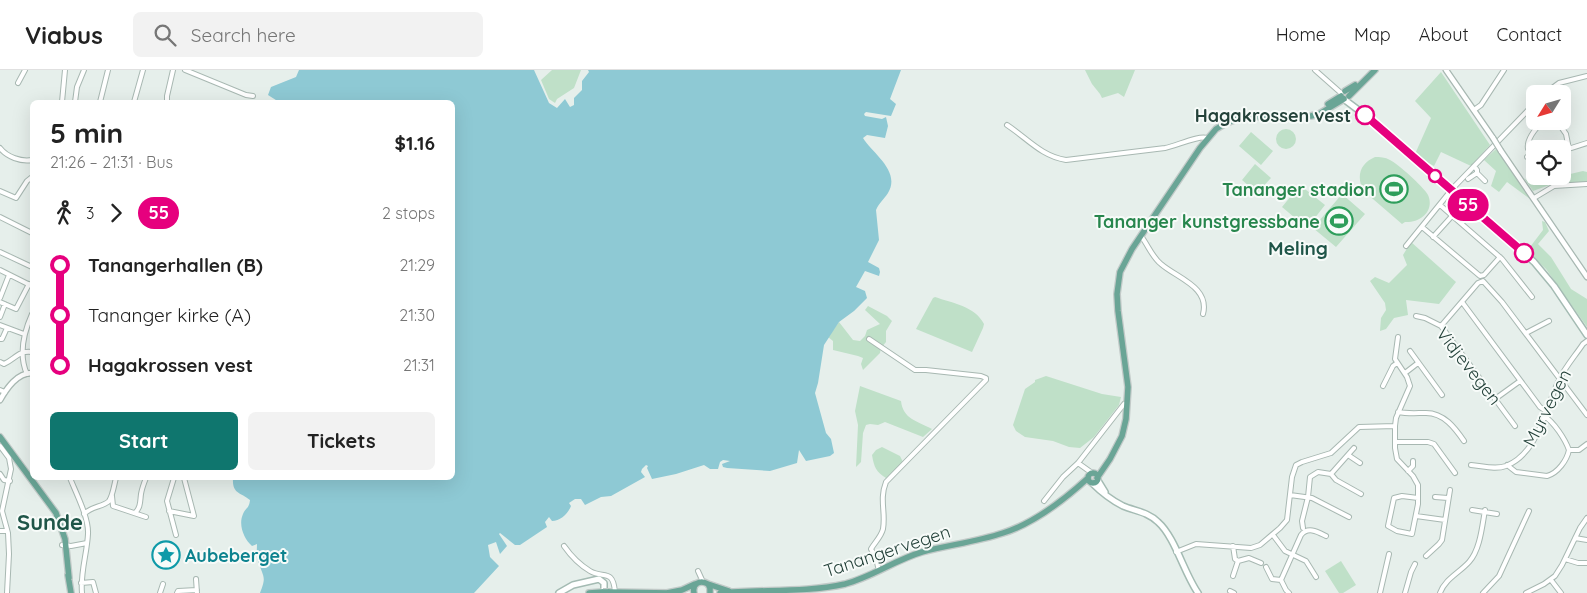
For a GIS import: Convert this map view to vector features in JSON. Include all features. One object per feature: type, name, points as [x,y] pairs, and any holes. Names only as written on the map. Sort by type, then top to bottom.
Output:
[{"type":"main road","name":"Tanangervegen","points":[[720,593],[810,591],[845,584],[922,552],[992,536],[1016,528],[1038,516],[1092,478],[1113,453],[1124,428],[1128,399],[1127,375],[1117,303],[1117,287],[1124,264],[1207,138],[1222,125],[1237,119],[1302,115],[1318,111],[1345,96],[1373,70]]},
{"type":"main road","points":[[1345,96],[1542,270],[1587,335]]},
{"type":"main road","points":[[0,436],[30,477]]},
{"type":"main road","points":[[1092,478],[1101,492],[1110,498],[1123,506],[1142,512],[1159,522],[1198,593]]},
{"type":"main road","points":[[32,480],[59,519],[65,545],[71,593]]},
{"type":"main road","points":[[559,593],[573,585],[600,579],[604,583],[605,593]]},
{"type":"main road","name":"Tanangervegen","points":[[701,583],[731,592]]},
{"type":"main road","points":[[694,593],[693,589],[701,583]]},
{"type":"main road","points":[[589,593],[668,593],[701,583],[710,588],[710,593]]},
{"type":"street","points":[[18,83],[25,70]]},
{"type":"street","points":[[62,100],[65,70]]},
{"type":"street","points":[[75,100],[80,78],[84,70]]},
{"type":"street","points":[[100,100],[108,70]]},
{"type":"street","points":[[135,100],[144,70]]},
{"type":"street","points":[[167,100],[173,70]]},
{"type":"street","points":[[185,70],[246,96],[253,96]]},
{"type":"street","points":[[1315,70],[1345,96]]},
{"type":"street","points":[[1446,70],[1587,277]]},
{"type":"street","points":[[1474,110],[1481,105],[1504,70]]},
{"type":"street","points":[[1556,85],[1587,76]]},
{"type":"street","points":[[1406,246],[1474,166],[1526,112]]},
{"type":"street","points":[[1007,125],[1023,135],[1030,144],[1041,151],[1057,159],[1066,160],[1165,148],[1201,137],[1207,138]]},
{"type":"street","points":[[1571,148],[1587,143]]},
{"type":"street","points":[[0,148],[7,155],[25,161],[30,160]]},
{"type":"street","points":[[1474,166],[1477,174],[1485,181]]},
{"type":"street","points":[[1468,179],[1477,174]]},
{"type":"street","points":[[0,191],[16,198],[30,179]]},
{"type":"street","points":[[1534,198],[1554,186],[1587,184]]},
{"type":"street","points":[[1440,205],[1500,257],[1532,297]]},
{"type":"street","points":[[1434,237],[1452,216]]},
{"type":"street","points":[[0,217],[30,231]]},
{"type":"street","points":[[1422,227],[1478,275],[1499,298],[1587,415]]},
{"type":"street","points":[[1141,236],[1161,264],[1200,292],[1204,302],[1203,314]]},
{"type":"street","points":[[0,252],[30,266]]},
{"type":"street","points":[[1441,326],[1500,257]]},
{"type":"street","points":[[0,270],[30,285]]},
{"type":"street","points":[[9,275],[0,300],[5,304],[17,309],[30,287]]},
{"type":"street","points":[[1462,302],[1540,407],[1546,411]]},
{"type":"street","points":[[0,317],[5,304]]},
{"type":"street","name":"Vidjevegen","points":[[1416,316],[1441,326],[1515,426]]},
{"type":"street","points":[[26,374],[23,358],[24,334],[30,319]]},
{"type":"street","points":[[1526,333],[1549,321]]},
{"type":"street","points":[[0,325],[24,334]]},
{"type":"street","points":[[0,339],[2,339],[7,328]]},
{"type":"street","points":[[1398,337],[1397,363],[1409,381],[1410,388],[1398,412],[1395,426],[1397,459],[1416,479],[1418,498],[1412,534],[1397,531],[1388,526],[1394,498],[1402,496],[1418,498]]},
{"type":"street","points":[[869,339],[915,370],[986,378],[886,482],[882,495],[883,528],[872,549],[878,571]]},
{"type":"street","name":"Myrvegen","points":[[1507,465],[1527,452],[1535,438],[1560,378],[1587,341]]},
{"type":"street","points":[[1410,351],[1442,395]]},
{"type":"street","points":[[0,362],[9,364],[20,352],[30,352]]},
{"type":"street","points":[[1383,386],[1393,366],[1397,363]]},
{"type":"street","points":[[1405,374],[1418,363]]},
{"type":"street","points":[[0,400],[2,391],[26,374],[30,374]]},
{"type":"street","points":[[1495,399],[1520,381]]},
{"type":"street","points":[[1044,501],[1063,477],[1080,464],[1124,404]]},
{"type":"street","points":[[1398,412],[1435,414],[1452,426],[1464,441]]},
{"type":"street","points":[[1471,465],[1497,468],[1507,465],[1516,472],[1551,475],[1558,469],[1569,450],[1550,421],[1544,416]]},
{"type":"street","points":[[1176,552],[1196,544],[1256,547],[1273,535],[1287,520],[1293,471],[1296,465],[1332,453],[1359,427],[1395,426]]},
{"type":"street","points":[[1395,442],[1428,442],[1434,444],[1456,473]]},
{"type":"street","points":[[1569,450],[1579,450],[1587,444]]},
{"type":"street","points":[[0,446],[10,462],[11,469],[10,481],[2,511],[7,531],[9,561],[7,593]]},
{"type":"street","points":[[1332,474],[1354,448]]},
{"type":"street","points":[[1348,455],[1360,463]]},
{"type":"street","points":[[1408,471],[1413,466],[1413,461]]},
{"type":"street","points":[[1080,464],[1092,478]]},
{"type":"street","points":[[1304,528],[1302,521],[1312,474],[1318,472],[1332,474],[1336,480],[1353,487],[1362,494]]},
{"type":"street","points":[[0,474],[4,480],[10,481]]},
{"type":"street","points":[[71,480],[88,527],[81,583],[82,593]]},
{"type":"street","points":[[84,514],[94,507],[107,503],[112,496],[116,480]]},
{"type":"street","points":[[135,513],[140,505],[145,480]]},
{"type":"street","points":[[173,480],[167,501],[176,535]]},
{"type":"street","points":[[169,511],[194,516],[185,480]]},
{"type":"street","points":[[1426,556],[1441,543],[1450,490]]},
{"type":"street","points":[[1290,495],[1308,496],[1349,517]]},
{"type":"street","points":[[112,496],[114,506],[146,517]]},
{"type":"street","points":[[1435,496],[1448,498]]},
{"type":"street","points":[[1472,510],[1496,514]]},
{"type":"street","points":[[1440,593],[1446,582],[1469,562],[1474,554],[1485,511]]},
{"type":"street","points":[[1483,593],[1499,576],[1529,511]]},
{"type":"street","points":[[1416,516],[1445,520]]},
{"type":"street","points":[[1526,593],[1551,580],[1558,572],[1587,518]]},
{"type":"street","points":[[1288,593],[1281,580],[1301,535],[1305,531],[1314,530],[1326,536]]},
{"type":"street","points":[[0,531],[7,531]]},
{"type":"street","points":[[1273,535],[1286,551],[1306,561],[1316,577]]},
{"type":"street","points":[[1575,538],[1587,540]]},
{"type":"street","points":[[65,545],[87,543]]},
{"type":"street","points":[[564,546],[574,558],[592,572],[609,577],[614,582],[615,592]]},
{"type":"street","points":[[1233,546],[1233,556],[1238,561]]},
{"type":"street","points":[[1380,593],[1389,554]]},
{"type":"street","points":[[1238,561],[1249,558],[1261,563]]},
{"type":"street","points":[[1565,559],[1578,563],[1587,563]]},
{"type":"street","points":[[1233,576],[1238,561]]},
{"type":"street","points":[[1405,593],[1415,564]]},
{"type":"street","points":[[1266,566],[1272,579],[1281,580]]},
{"type":"street","points":[[176,593],[178,591],[197,591],[196,579]]},
{"type":"street","points":[[1551,580],[1561,593]]},
{"type":"street","points":[[81,583],[93,582],[96,593]]},
{"type":"street","points":[[160,593],[163,584]]},
{"type":"green space","points":[[552,70],[581,70],[574,88],[557,99],[555,103],[549,99],[541,80]]},
{"type":"green space","points":[[1085,70],[1135,70],[1124,97],[1118,93],[1102,98]]},
{"type":"green space","points":[[1441,72],[1490,145],[1471,166],[1441,152],[1434,166],[1415,156],[1431,118],[1415,101]]},
{"type":"green space","points":[[1286,129],[1293,132],[1296,139],[1293,146],[1286,149],[1279,146],[1276,139],[1279,132]]},
{"type":"green space","points":[[1251,132],[1273,151],[1261,165],[1239,146]]},
{"type":"green space","points":[[1496,149],[1530,199],[1507,182],[1499,192],[1491,186],[1496,171],[1484,160]]},
{"type":"green space","points":[[1375,157],[1394,162],[1426,191],[1430,201],[1425,215],[1402,224],[1359,187],[1361,185],[1360,176],[1362,168]]},
{"type":"green space","points":[[1255,164],[1271,178],[1257,193],[1242,180]]},
{"type":"green space","points":[[1587,172],[1587,182],[1571,182],[1571,174]]},
{"type":"green space","points":[[1300,185],[1325,205],[1307,228],[1282,207]]},
{"type":"green space","points":[[1529,185],[1550,185],[1533,191]]},
{"type":"green space","name":"Tananger kunstgressbane","points":[[1342,194],[1365,214],[1336,247],[1313,228]]},
{"type":"green space","points":[[1542,221],[1545,222],[1549,231],[1538,244],[1551,257],[1571,289],[1587,299],[1587,327],[1546,269],[1527,251],[1543,230]]},
{"type":"green space","points":[[1411,242],[1456,282],[1439,304],[1406,300],[1408,315],[1394,318],[1386,329],[1380,331],[1381,318],[1386,310],[1385,303],[1370,281],[1375,277],[1389,283],[1407,265],[1403,255]]},
{"type":"green space","points":[[935,297],[969,309],[980,318],[984,324],[972,352],[916,329]]},
{"type":"green space","points":[[868,306],[887,316],[892,321],[886,331],[886,342],[881,348],[880,353],[863,370],[861,364],[863,358],[833,350],[833,341],[828,337],[839,322],[853,340],[860,341],[865,336],[867,330],[880,324],[865,310]]},
{"type":"green space","points":[[1046,376],[1102,394],[1121,397],[1119,405],[1094,437],[1080,448],[1069,447],[1053,441],[1025,437],[1016,431],[1013,425],[1025,389],[1035,380]]},
{"type":"green space","points":[[860,386],[901,401],[902,407],[908,416],[932,429],[923,437],[885,422],[878,425],[866,425],[863,433],[861,462],[856,467],[858,425],[855,411]]},
{"type":"green space","points":[[882,447],[900,456],[903,462],[886,478],[876,469],[872,455]]},
{"type":"green space","points":[[1341,561],[1356,585],[1343,593],[1339,593],[1325,571]]},
{"type":"water","points":[[299,70],[534,70],[549,103],[557,108],[565,99],[570,107],[574,105],[574,98],[582,90],[582,81],[589,72],[588,70],[901,70],[890,99],[896,104],[891,116],[866,112],[864,114],[865,116],[882,119],[886,117],[888,126],[885,138],[867,135],[863,138],[884,163],[891,177],[888,193],[876,210],[879,240],[868,262],[879,268],[879,276],[865,271],[856,287],[865,291],[867,298],[839,322],[824,345],[815,393],[826,433],[831,439],[834,453],[830,456],[806,461],[799,450],[797,463],[770,471],[727,468],[723,467],[722,464],[730,461],[723,460],[720,462],[718,469],[710,469],[704,465],[652,479],[646,465],[641,472],[645,477],[611,496],[601,497],[585,505],[581,499],[575,499],[569,503],[571,506],[563,517],[552,521],[549,517],[545,522],[547,527],[520,545],[515,545],[500,533],[507,546],[500,554],[496,542],[488,545],[490,557],[499,566],[474,593],[260,593],[264,580],[257,559],[257,544],[252,546],[249,543],[244,536],[241,523],[250,500],[235,490],[233,480],[455,480],[455,100],[276,100],[268,95],[271,87],[296,77]]},
{"type":"bus line","name":"55","points":[[1365,115],[1524,253]]},
{"type":"place","name":"Hagakrossen vest","points":[[1365,115]]},
{"type":"place","name":"Tananger stadion","points":[[1394,189]]},
{"type":"place","name":"Tananger kunstgressbane","points":[[1339,221]]},
{"type":"place","name":"Aubeberget","points":[[166,555]]},
{"type":"district","name":"Meling","points":[[1298,248]]},
{"type":"district","name":"Sunde","points":[[50,522]]}]
